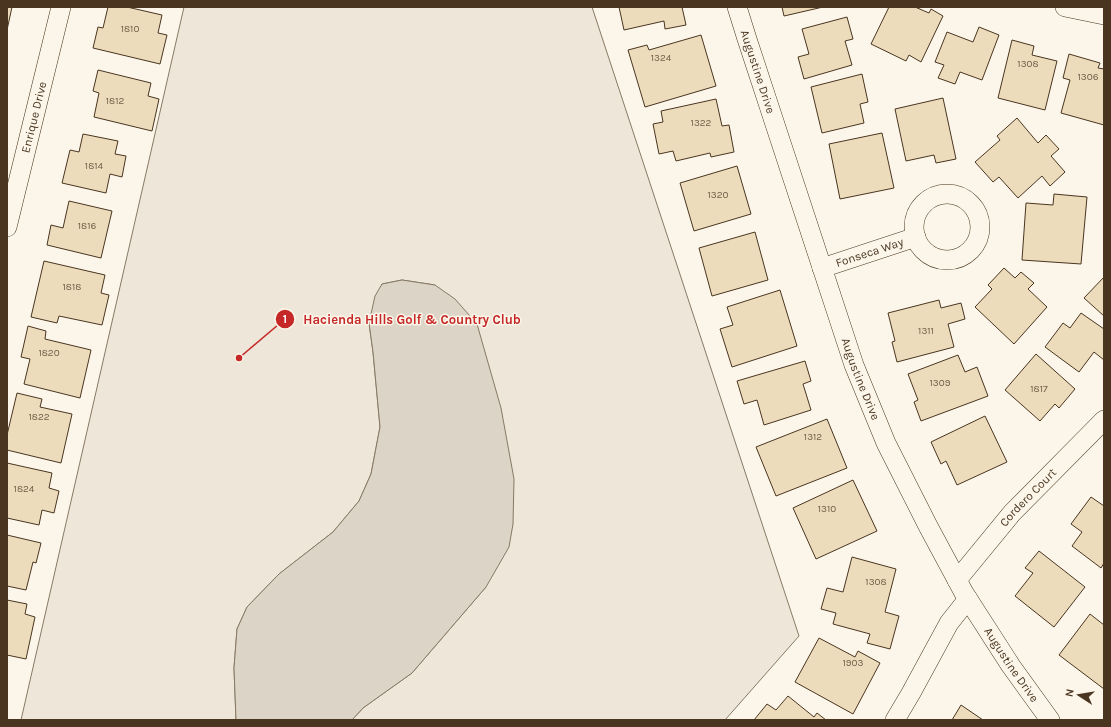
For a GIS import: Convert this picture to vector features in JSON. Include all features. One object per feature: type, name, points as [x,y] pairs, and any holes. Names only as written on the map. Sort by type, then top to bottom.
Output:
[{"type":"street","name":"Enrique Drive","points":[[7,227],[14,168],[61,7]]},
{"type":"street","name":"Augustine Drive","points":[[737,7],[854,365],[886,444],[968,599],[1011,666],[1050,720]]},
{"type":"street","points":[[1064,7],[1104,15]]},
{"type":"street","name":"Fonseca Way","points":[[822,268],[916,237]]},
{"type":"street","name":"Cordero Court","points":[[957,580],[1012,512],[1104,420]]},
{"type":"street","points":[[895,720],[949,623],[968,599]]},
{"type":"shaded area","points":[[184,7],[592,7],[799,636],[725,720],[352,720],[363,708],[412,673],[486,587],[435,285],[402,280],[382,284],[369,323],[380,427],[371,474],[359,501],[333,532],[279,574],[247,607],[237,629],[234,668],[236,720],[21,720]]},
{"type":"shaded area","points":[[402,280],[435,285],[455,299],[477,324],[501,408],[514,479],[513,524],[509,547],[486,587],[412,673],[363,708],[352,720],[236,720],[234,668],[237,629],[247,607],[279,574],[333,532],[359,501],[371,474],[380,427],[369,323],[375,296],[382,284]]},
{"type":"building","points":[[7,7],[12,7],[7,30]]},
{"type":"building","points":[[108,7],[127,7],[162,15],[158,33],[167,35],[160,64],[93,48],[98,27],[103,28]]},
{"type":"building","points":[[619,7],[682,7],[686,25],[665,29],[664,21],[624,30]]},
{"type":"building","points":[[782,7],[823,7],[784,16]]},
{"type":"building","points":[[889,7],[915,7],[929,13],[931,9],[943,16],[921,62],[909,55],[906,61],[871,44]]},
{"type":"building","points":[[847,17],[853,39],[845,41],[852,65],[804,79],[798,57],[809,54],[802,29]]},
{"type":"building","points":[[979,27],[999,35],[982,80],[960,72],[955,84],[938,78],[944,65],[935,62],[947,32],[973,42]]},
{"type":"building","points":[[701,35],[716,86],[645,107],[628,50],[647,45],[649,50]]},
{"type":"building","points":[[1012,40],[1034,46],[1032,55],[1057,61],[1045,110],[998,98]]},
{"type":"building","points":[[1069,54],[1100,63],[1098,68],[1104,69],[1104,125],[1061,113],[1070,80],[1063,78]]},
{"type":"building","points":[[98,70],[151,83],[148,96],[159,99],[152,131],[94,117],[99,93],[93,91]]},
{"type":"building","points":[[862,74],[868,102],[860,104],[864,123],[822,133],[811,87]]},
{"type":"building","points":[[943,98],[956,159],[936,163],[934,155],[906,161],[895,109]]},
{"type":"building","points":[[716,99],[722,126],[729,125],[734,152],[711,157],[710,153],[676,161],[673,151],[659,154],[653,124],[663,122],[661,111]]},
{"type":"building","points":[[1017,118],[1038,143],[1046,135],[1059,149],[1051,156],[1065,172],[1050,186],[1042,176],[1018,198],[999,177],[993,182],[975,162],[1000,140],[997,136]]},
{"type":"building","points":[[882,133],[894,188],[840,199],[829,144]]},
{"type":"building","points":[[83,134],[118,141],[115,154],[126,156],[122,177],[110,174],[106,193],[62,183],[70,150],[79,152]]},
{"type":"building","points":[[737,166],[751,214],[694,231],[680,183]]},
{"type":"building","points":[[1054,194],[1087,197],[1081,264],[1022,260],[1026,203],[1053,205]]},
{"type":"building","points":[[69,201],[112,211],[101,258],[47,245],[51,225],[63,228]]},
{"type":"building","points":[[755,232],[768,280],[712,296],[699,248]]},
{"type":"building","points":[[44,261],[105,275],[101,293],[109,295],[102,325],[59,316],[57,323],[31,317]]},
{"type":"building","points":[[1004,268],[1015,278],[1021,272],[1034,283],[1028,289],[1047,307],[1014,344],[975,307],[992,289],[988,285]]},
{"type":"building","points":[[1104,277],[1104,316],[1084,298]]},
{"type":"building","points":[[780,290],[797,346],[732,367],[720,329],[733,325],[727,307]]},
{"type":"building","points":[[939,300],[941,308],[961,303],[965,319],[948,324],[954,347],[897,362],[892,342],[895,341],[888,313]]},
{"type":"building","points":[[1081,313],[1104,329],[1104,360],[1094,352],[1079,372],[1045,347],[1063,323],[1070,328]]},
{"type":"building","points":[[28,326],[46,331],[45,339],[91,350],[80,398],[24,384],[30,359],[21,357]]},
{"type":"building","points":[[1036,354],[1075,389],[1059,408],[1055,404],[1040,421],[1005,390]]},
{"type":"building","points":[[958,355],[965,372],[977,367],[988,396],[921,421],[914,402],[918,400],[908,374]]},
{"type":"building","points":[[805,361],[811,381],[803,384],[811,410],[764,425],[757,400],[744,404],[737,381]]},
{"type":"building","points":[[17,393],[42,399],[40,407],[72,414],[61,463],[7,450],[7,435]]},
{"type":"building","points":[[985,416],[1007,462],[957,485],[946,461],[941,464],[931,442]]},
{"type":"building","points":[[827,419],[847,468],[776,496],[756,447]]},
{"type":"building","points":[[7,463],[52,473],[49,488],[59,491],[54,513],[42,510],[39,525],[7,518]]},
{"type":"building","points":[[853,480],[877,531],[816,559],[793,508]]},
{"type":"building","points":[[1091,497],[1104,506],[1104,563],[1101,568],[1072,546],[1082,532],[1071,524]]},
{"type":"building","points":[[7,535],[41,543],[36,563],[33,562],[26,590],[7,586]]},
{"type":"building","points":[[1039,551],[1085,587],[1054,627],[1015,596],[1033,573],[1025,568]]},
{"type":"building","points":[[852,557],[896,569],[885,612],[899,616],[890,649],[867,643],[870,634],[833,624],[836,613],[821,609],[827,588],[843,592]]},
{"type":"building","points":[[7,600],[27,604],[25,614],[35,617],[26,659],[7,655]]},
{"type":"building","points":[[1090,614],[1104,625],[1104,689],[1059,655]]},
{"type":"building","points":[[819,638],[855,657],[858,651],[880,663],[853,714],[795,682]]},
{"type":"building","points":[[788,696],[814,717],[817,713],[826,720],[754,720],[767,704],[776,710]]},
{"type":"building","points":[[961,705],[983,720],[952,720]]},
{"type":"place","name":"Hacienda Hills Golf & Country Club","points":[[239,358]]}]
